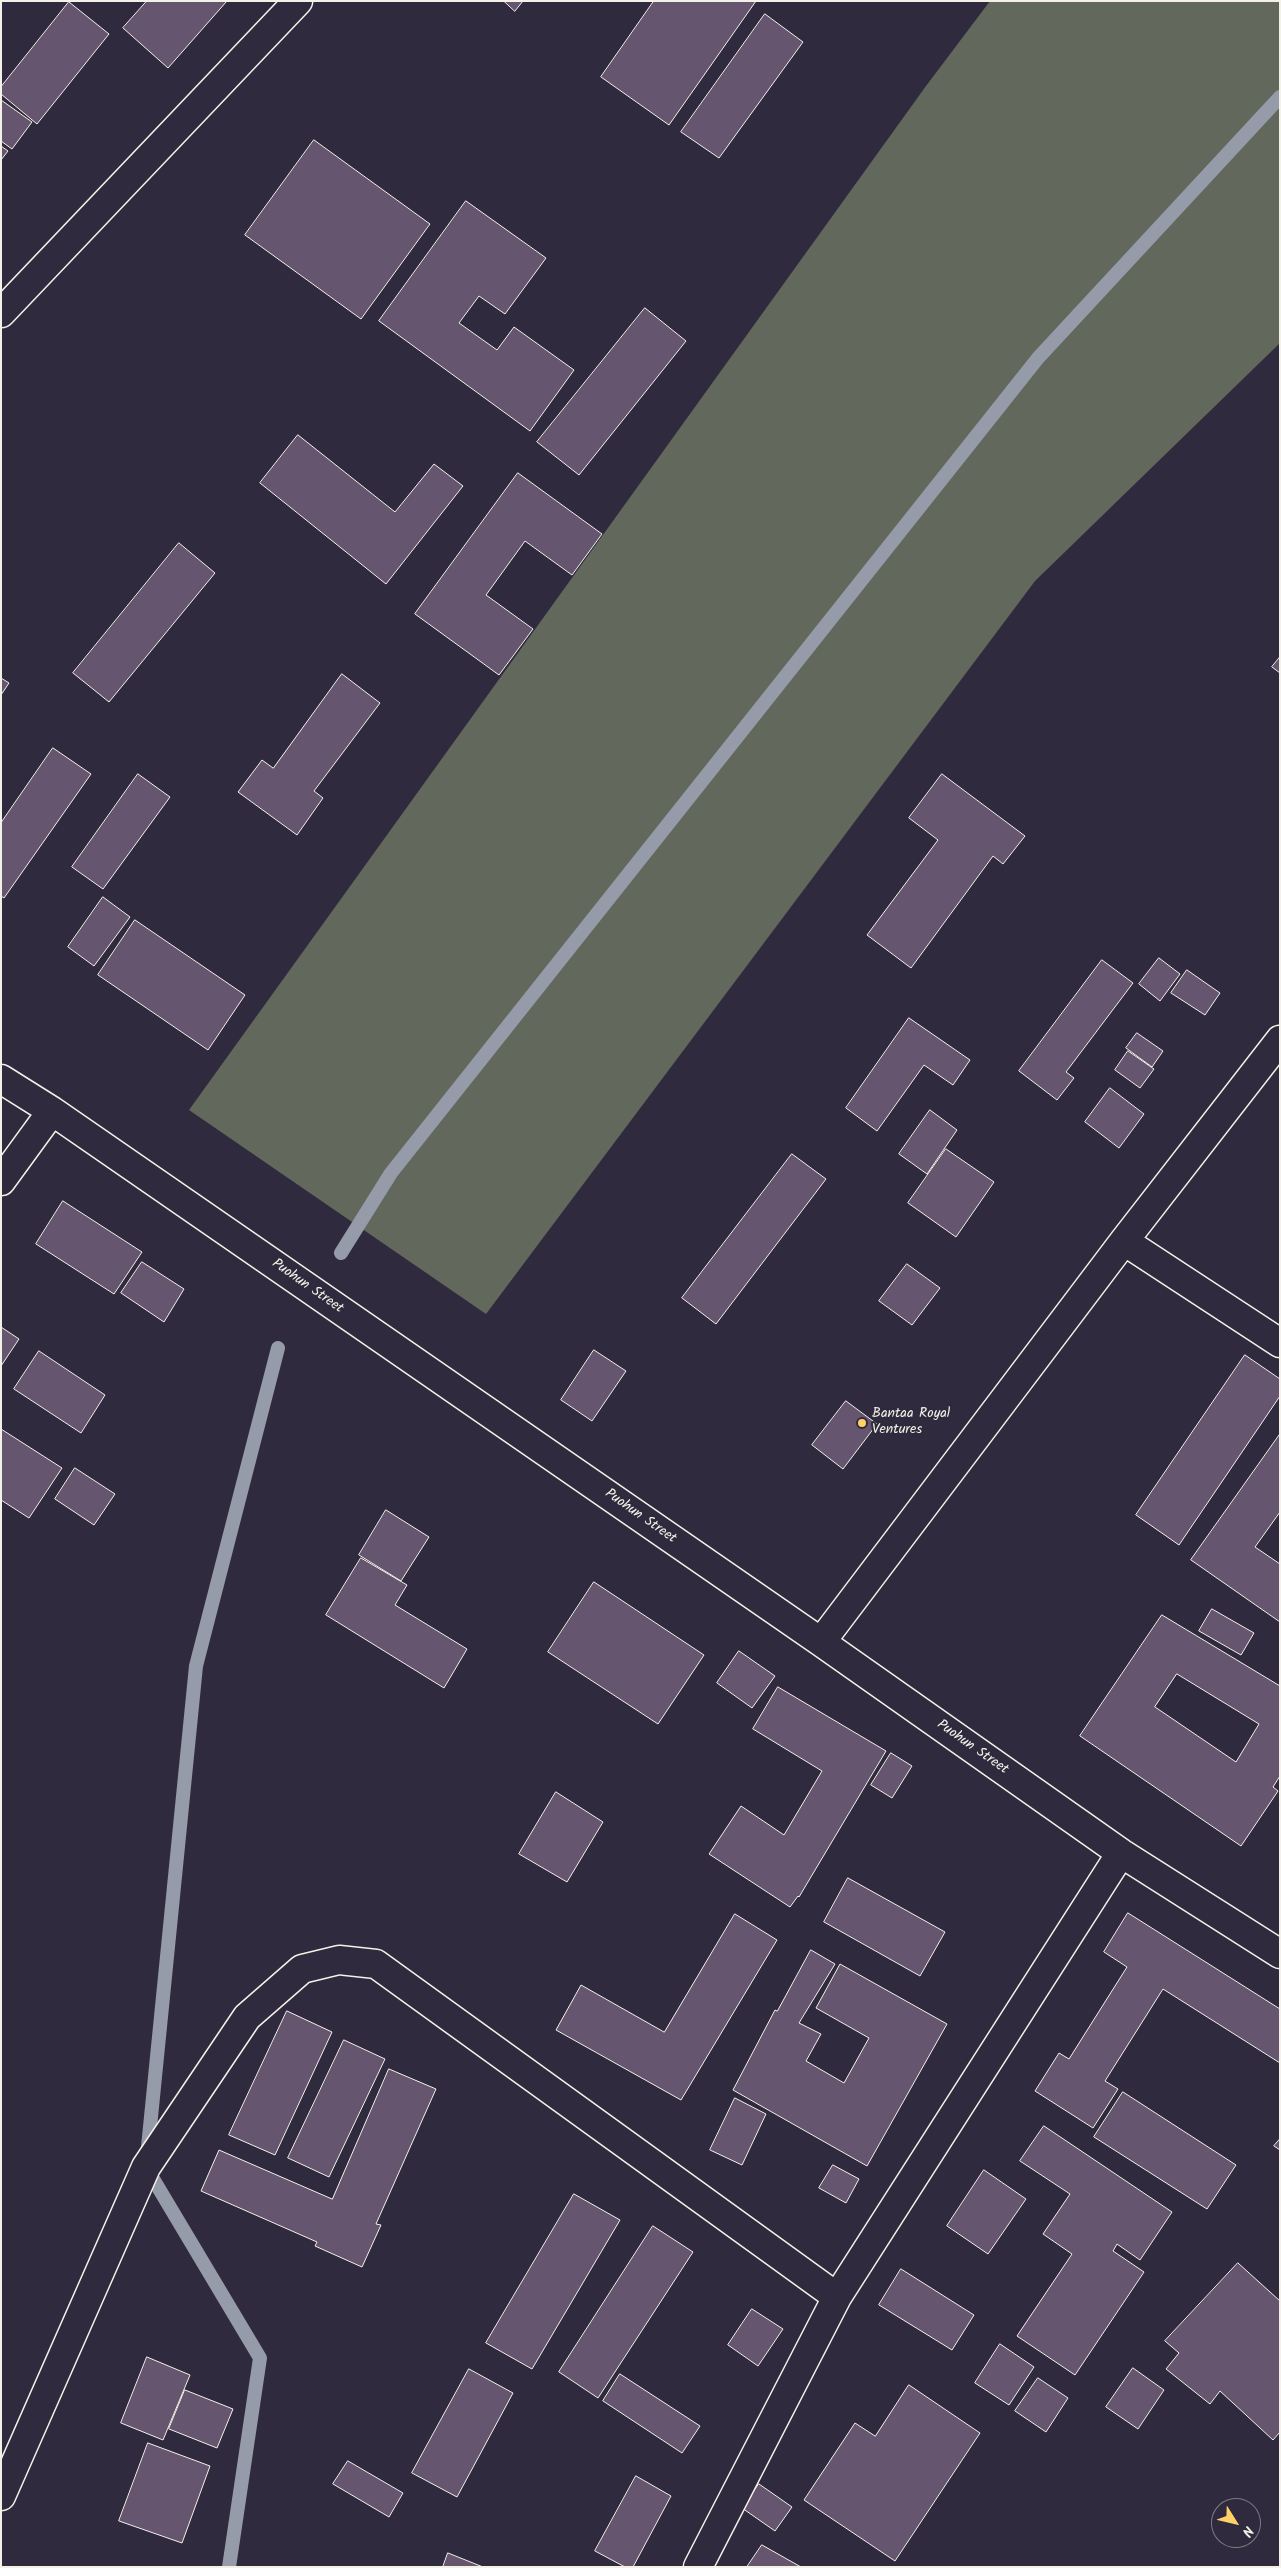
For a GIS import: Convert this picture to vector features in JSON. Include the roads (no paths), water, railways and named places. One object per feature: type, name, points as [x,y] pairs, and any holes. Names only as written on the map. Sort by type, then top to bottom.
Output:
[{"type":"street","points":[[1,313],[298,1]]},
{"type":"street","points":[[821,1642],[1124,1242],[1280,1040]]},
{"type":"street","name":"Puohun Street","points":[[1,1078],[52,1111],[821,1642],[1121,1853],[1280,1954]]},
{"type":"street","points":[[1,1181],[52,1111]]},
{"type":"street","points":[[1124,1242],[1280,1344]]},
{"type":"street","points":[[698,2567],[837,2297],[1121,1853]]},
{"type":"street","points":[[1,2496],[146,2167],[247,2017],[302,1968],[339,1960],[376,1964],[837,2297]]},
{"type":"waterway","points":[[341,1253],[391,1173],[1038,358],[1280,97]]},
{"type":"waterway","points":[[229,2567],[260,2358],[146,2167],[196,1666],[278,1348]]},
{"type":"place","name":"Bantaa Royal Ventures","points":[[862,1423]]}]
